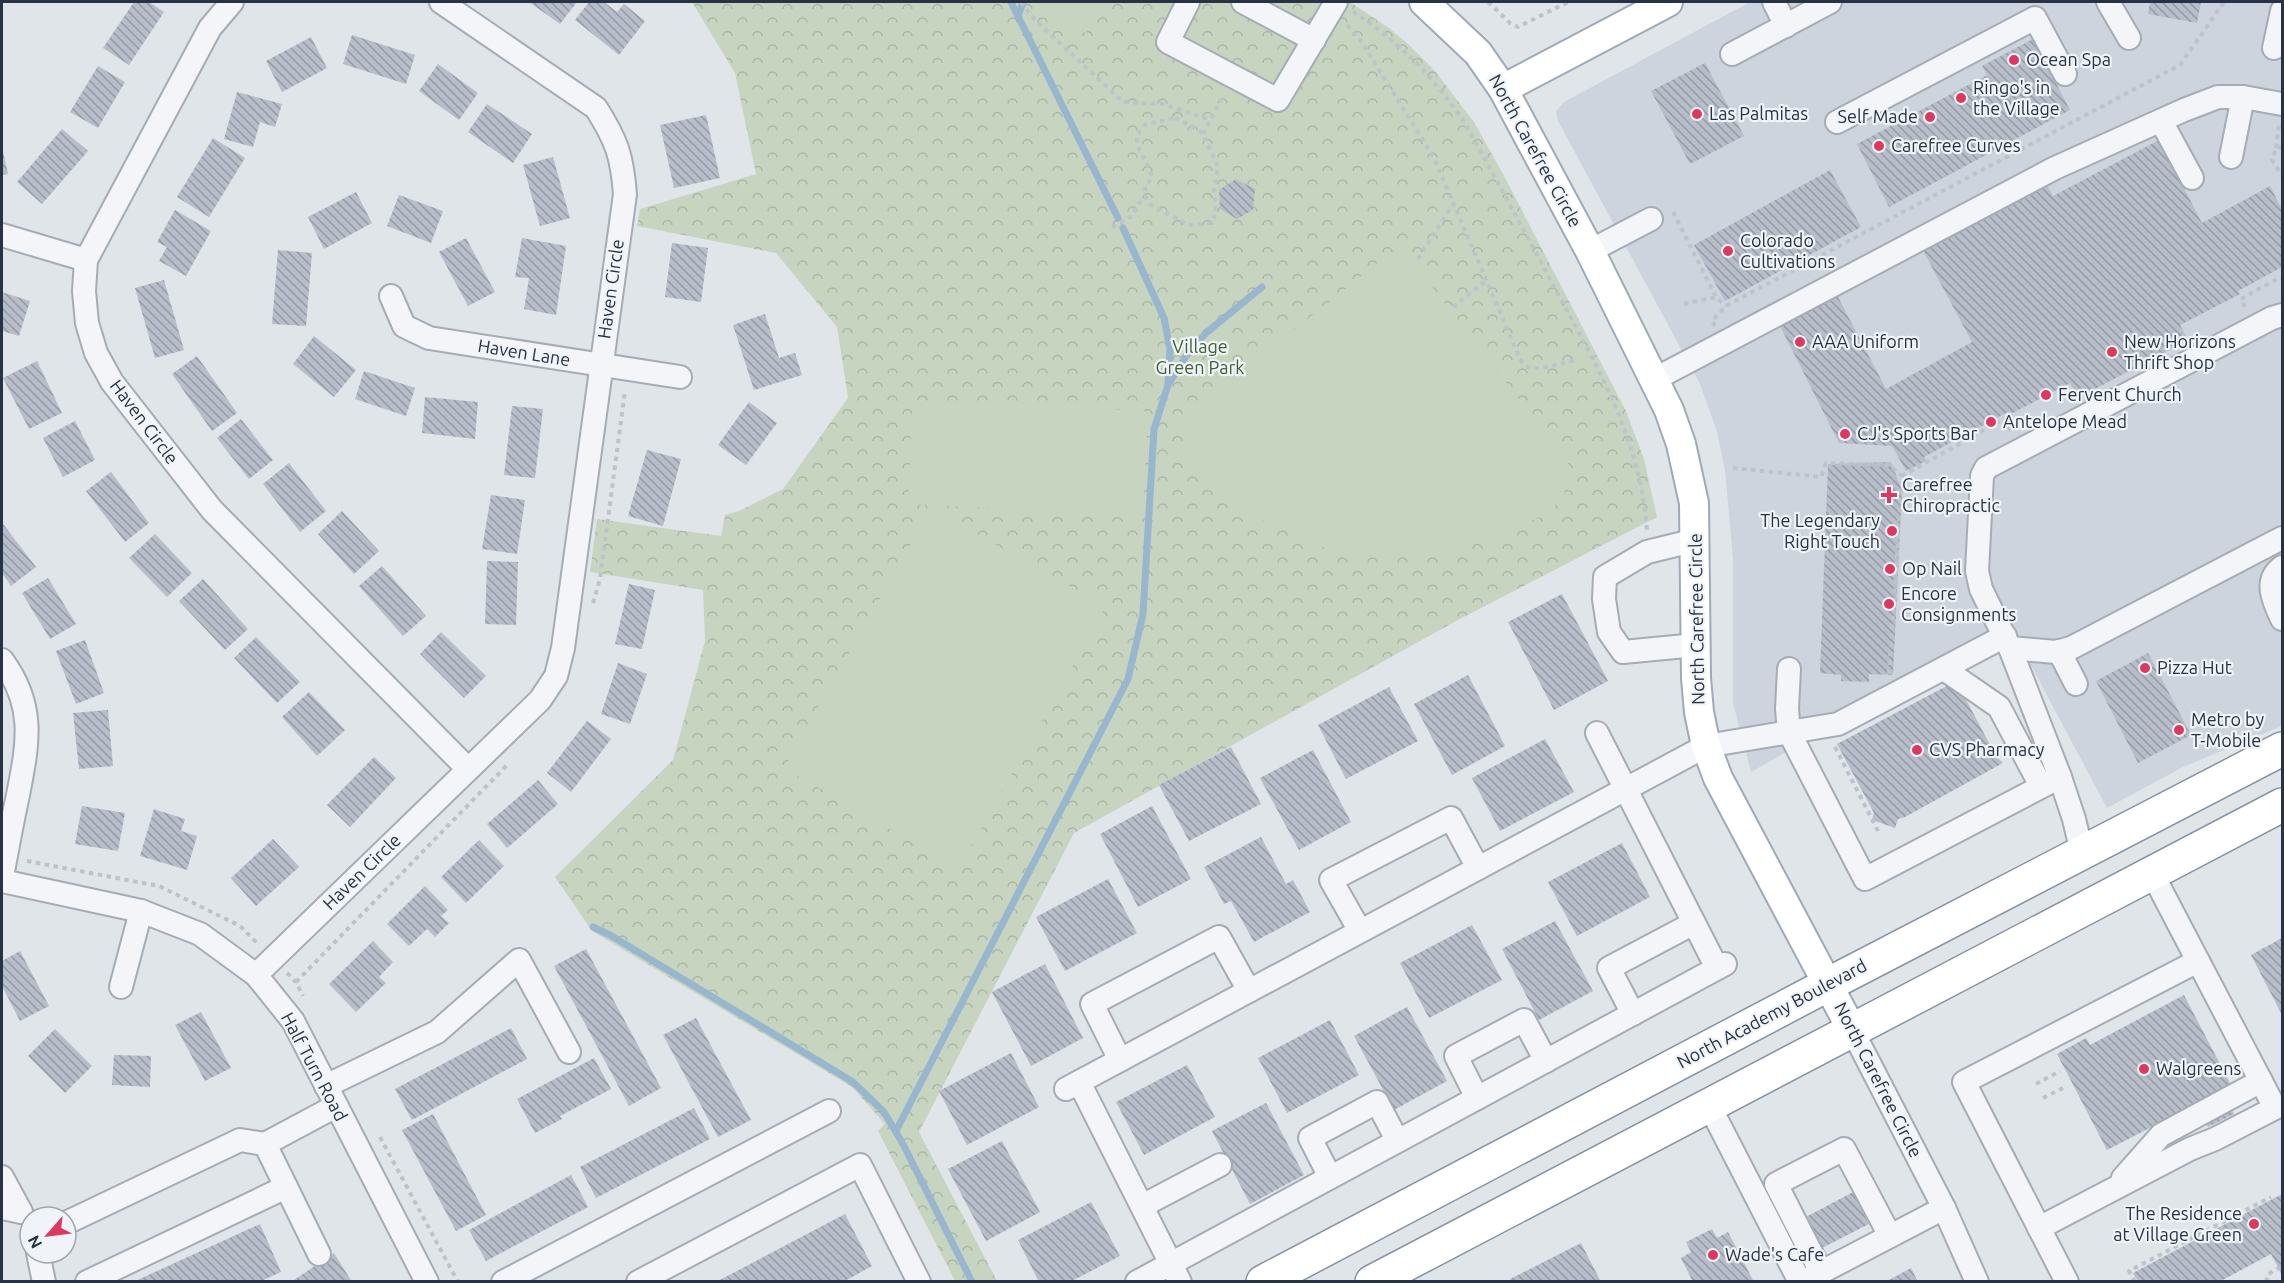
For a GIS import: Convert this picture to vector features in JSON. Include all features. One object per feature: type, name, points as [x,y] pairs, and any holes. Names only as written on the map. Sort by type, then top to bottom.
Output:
[{"type":"highway","name":"North Academy Boulevard","points":[[1263,1281],[1828,984],[2283,749]]},
{"type":"highway","points":[[1372,1281],[2283,805]]},
{"type":"main road","name":"North Carefree Circle","points":[[1424,2],[1478,53],[1503,89],[1590,251],[1669,410],[1689,476],[1694,503],[1696,645],[1700,712],[1706,746],[1718,778],[1852,1030]]},
{"type":"main road","points":[[1503,89],[1668,2]]},
{"type":"street","name":"Haven Circle","points":[[232,2],[210,28],[86,260],[84,291],[87,323],[96,353],[112,382],[212,510],[468,770]]},
{"type":"street","name":"Haven Circle","points":[[256,975],[540,700],[556,676],[563,648],[625,194],[622,161],[613,134],[596,108],[441,2]]},
{"type":"street","points":[[1188,2],[1168,42],[1278,100],[1314,40],[1338,6]]},
{"type":"street","points":[[1243,2],[1314,40]]},
{"type":"street","points":[[1774,2],[1786,26]]},
{"type":"street","points":[[1732,54],[1830,2]]},
{"type":"street","points":[[2108,2],[2129,38]]},
{"type":"street","points":[[2274,48],[2283,11]]},
{"type":"street","points":[[1837,122],[2035,18],[2064,74]]},
{"type":"street","points":[[1654,379],[2055,168],[2161,121],[2218,97],[2243,97],[2283,105]]},
{"type":"street","points":[[2231,158],[2243,97]]},
{"type":"street","points":[[2161,121],[2192,178]]},
{"type":"street","points":[[1590,251],[1651,219]]},
{"type":"street","points":[[2,235],[86,260]]},
{"type":"street","name":"Haven Lane","points":[[391,296],[404,326],[429,338],[680,376]]},
{"type":"street","points":[[2050,781],[2007,642],[1981,589],[1977,571],[1982,476],[1986,468],[2272,318],[2283,315]]},
{"type":"street","points":[[1176,1273],[1142,1206],[1073,1086],[1706,746],[1838,724],[1944,669],[2007,642],[2059,651],[2081,643],[2283,538]]},
{"type":"street","points":[[1696,540],[1647,552],[1605,577],[1604,599],[1609,632],[1623,652],[1696,645]]},
{"type":"street","points":[[2280,576],[2270,587],[2271,596],[2283,619]]},
{"type":"street","points":[[2059,651],[2076,684]]},
{"type":"street","points":[[2,660],[15,677],[25,708],[27,745],[2,879]]},
{"type":"street","points":[[1789,669],[1787,709],[1789,732],[1864,879],[2050,781]]},
{"type":"street","points":[[1944,669],[1999,707],[2074,819],[2082,853]]},
{"type":"street","points":[[1137,1281],[1176,1273],[1330,1177],[1721,966],[1694,923],[1624,790],[1597,733]]},
{"type":"street","points":[[1360,931],[1332,880],[1451,818],[1478,868]]},
{"type":"street","points":[[2039,1228],[2190,1149],[2215,1139],[2275,1108],[2152,873]]},
{"type":"street","name":"Half Turn Road","points":[[2,879],[141,911],[200,934],[256,975],[293,1021],[426,1281]]},
{"type":"street","points":[[121,987],[141,911]]},
{"type":"street","points":[[1633,1014],[1610,968],[1694,923]]},
{"type":"street","points":[[1120,1060],[1092,1004],[1219,938],[1248,991]]},
{"type":"street","points":[[78,1217],[240,1140],[265,1144],[331,1096],[437,1032],[519,960],[569,1052]]},
{"type":"street","points":[[2067,1281],[1964,1082],[2198,961]]},
{"type":"street","points":[[1477,1098],[1456,1056],[1524,1020],[1546,1061]]},
{"type":"street","name":"North Carefree Circle","points":[[1852,1030],[1944,1208],[1977,1281]]},
{"type":"street","points":[[2115,1188],[2161,1135],[2261,1081]]},
{"type":"street","points":[[1330,1177],[1310,1138],[1377,1102],[1397,1140]]},
{"type":"street","points":[[1709,1105],[1755,1195],[1809,1278]]},
{"type":"street","points":[[503,1281],[830,1112]]},
{"type":"street","points":[[265,1144],[319,1254]]},
{"type":"street","points":[[1755,1195],[1844,1149],[1890,1236]]},
{"type":"street","points":[[638,1281],[860,1165],[919,1281]]},
{"type":"street","points":[[1142,1206],[1220,1165]]},
{"type":"street","points":[[2,1177],[17,1217]]},
{"type":"street","points":[[1776,1184],[1809,1278]]},
{"type":"street","points":[[87,1281],[286,1186]]},
{"type":"street","points":[[1809,1278],[1944,1208]]},
{"type":"street","points":[[41,1265],[44,1281]]},
{"type":"path","points":[[1021,2],[1029,13],[1123,102],[1163,104],[1210,120]]},
{"type":"path","points":[[1488,2],[1510,23],[1518,27],[1568,2]]},
{"type":"path","points":[[1712,321],[1726,306],[2180,65],[2224,2]]},
{"type":"path","points":[[1338,6],[1433,156],[1521,361],[1529,368],[1542,368],[1577,360]]},
{"type":"path","points":[[1338,6],[1376,26],[1418,63],[1442,90],[1463,120],[1564,305],[1614,403],[1637,463],[1643,493],[1647,536]]},
{"type":"path","points":[[1203,134],[1234,77]]},
{"type":"path","points":[[1175,118],[1203,134],[1218,168],[1214,189],[1216,214],[1211,223],[1189,225],[1151,205],[1146,198],[1145,186],[1152,178],[1152,171],[1139,147],[1137,137],[1146,124],[1175,118]]},
{"type":"path","points":[[2283,147],[2276,148],[2272,160],[2283,176]]},
{"type":"path","points":[[1112,227],[1132,216],[1138,204],[1146,198]]},
{"type":"path","points":[[1418,259],[1454,203]]},
{"type":"path","points":[[1671,209],[1716,297],[1726,306]]},
{"type":"path","points":[[1453,306],[1486,280]]},
{"type":"path","points":[[1684,304],[1716,297]]},
{"type":"path","points":[[591,611],[600,579],[628,369]]},
{"type":"path","points":[[1733,468],[1821,477],[1826,463],[1889,465],[1902,476]]},
{"type":"path","points":[[296,982],[516,756]]},
{"type":"path","points":[[2036,1084],[2060,1071]]},
{"type":"path","points":[[2043,1098],[2067,1086]]},
{"type":"path","points":[[2135,1281],[2129,1271],[2271,1197]]},
{"type":"path","points":[[2266,1281],[2268,1274],[2279,1268]]},
{"type":"shaded area","points":[[1750,2],[2282,2],[2282,726],[2183,767],[2107,808],[2010,626],[1751,772],[1733,703],[1733,559],[1725,470],[1717,432],[1700,384],[1558,121],[1556,111],[1564,102]]},
{"type":"green space","name":"Village Green Park","points":[[692,2],[1350,2],[1389,28],[1408,44],[1435,71],[1474,122],[1626,411],[1644,459],[1657,517],[1456,621],[1074,833],[919,1132],[997,1281],[955,1281],[878,1131],[885,1124],[852,1087],[592,931],[555,877],[673,760],[705,641],[703,590],[590,572],[597,519],[721,536],[725,515],[739,511],[783,489],[848,398],[837,327],[776,253],[637,226],[640,209],[756,174],[735,73]]},
{"type":"green space","points":[[1053,2],[1103,2],[1086,33],[1047,12]]},
{"type":"green space","points":[[1390,253],[1410,258],[1570,466],[1563,498],[1542,516],[1505,533],[1465,547],[1428,556],[1377,558],[1333,551],[1251,516],[1217,487],[1182,450],[1185,417]]},
{"type":"green space","points":[[913,400],[1148,411],[1143,516],[908,504]]},
{"type":"green space","points":[[931,508],[1106,607],[959,868],[784,768]]},
{"type":"building","points":[[134,2],[149,2],[164,12],[129,65],[103,48]]},
{"type":"building","points":[[529,2],[577,2],[560,24]]},
{"type":"building","points":[[589,2],[604,2],[617,12],[624,4],[645,21],[619,55],[575,20]]},
{"type":"building","points":[[2150,2],[2201,2],[2197,23],[2148,14]]},
{"type":"building","points":[[352,35],[415,55],[406,84],[343,64]]},
{"type":"building","points":[[311,37],[327,68],[282,92],[266,61]]},
{"type":"building","points":[[2033,39],[2070,110],[1889,207],[1857,144],[1987,75],[1982,66]]},
{"type":"building","name":"Las Palmitas","points":[[1705,63],[1744,136],[1690,164],[1651,91]]},
{"type":"building","points":[[438,64],[478,93],[459,120],[419,91]]},
{"type":"building","points":[[98,66],[125,82],[98,128],[70,112]]},
{"type":"building","points":[[237,92],[282,104],[275,127],[260,122],[253,147],[224,139]]},
{"type":"building","points":[[487,104],[532,134],[513,163],[468,132]]},
{"type":"building","points":[[706,115],[720,178],[674,188],[660,125]]},
{"type":"building","points":[[62,129],[88,151],[42,204],[17,182]]},
{"type":"building","points":[[213,138],[245,158],[209,217],[177,197]]},
{"type":"building","points":[[2159,140],[2202,223],[2270,186],[2282,210],[2282,267],[2238,291],[2240,294],[2180,325],[2188,340],[2078,398],[2070,383],[2009,415],[2008,412],[1924,457],[1926,461],[1906,471],[1892,446],[1839,443],[1780,326],[1837,295],[1886,389],[1972,342],[1920,245],[2044,180],[2053,196]]},
{"type":"building","points":[[2,147],[8,174],[2,175]]},
{"type":"building","points":[[553,157],[570,218],[540,226],[523,165]]},
{"type":"building","points":[[1830,170],[1861,227],[1725,301],[1694,245]]},
{"type":"building","points":[[1236,179],[1255,189],[1253,210],[1237,219],[1220,209],[1219,190]]},
{"type":"building","points":[[356,192],[372,223],[324,249],[308,217]]},
{"type":"building","points":[[399,195],[443,211],[431,243],[387,226]]},
{"type":"building","points":[[175,210],[211,231],[186,276],[159,261],[167,247],[157,242]]},
{"type":"building","points":[[466,238],[495,292],[468,306],[439,252]]},
{"type":"building","points":[[522,238],[566,246],[556,315],[524,309],[529,278],[515,277]]},
{"type":"building","points":[[672,243],[708,248],[701,302],[665,297]]},
{"type":"building","points":[[278,250],[312,253],[306,326],[272,324]]},
{"type":"building","points":[[164,280],[184,350],[155,358],[135,288]]},
{"type":"building","points":[[2,292],[30,301],[19,336],[2,331]]},
{"type":"building","points":[[765,314],[779,358],[795,353],[802,375],[754,390],[733,325]]},
{"type":"building","points":[[314,336],[356,370],[334,397],[293,364]]},
{"type":"building","points":[[197,356],[237,413],[212,431],[172,374]]},
{"type":"building","points":[[37,361],[62,413],[29,429],[3,378]]},
{"type":"building","points":[[364,371],[415,388],[406,416],[355,399]]},
{"type":"building","points":[[425,397],[478,402],[475,439],[422,433]]},
{"type":"building","points":[[749,402],[777,423],[746,465],[718,445]]},
{"type":"building","points":[[512,406],[543,409],[535,478],[504,475]]},
{"type":"building","points":[[241,419],[273,460],[249,479],[217,438]]},
{"type":"building","points":[[75,421],[95,460],[63,477],[43,438]]},
{"type":"building","points":[[647,450],[681,459],[663,526],[628,516]]},
{"type":"building","points":[[1891,462],[1902,490],[1893,675],[1869,674],[1869,682],[1841,681],[1841,675],[1820,673],[1828,464]]},
{"type":"building","points":[[289,463],[326,511],[300,532],[263,484]]},
{"type":"building","points":[[111,472],[149,523],[125,542],[86,491]]},
{"type":"building","points":[[491,495],[525,500],[517,554],[482,549]]},
{"type":"building","points":[[342,511],[379,551],[354,574],[318,534]]},
{"type":"building","points":[[3,524],[36,567],[11,586],[2,573]]},
{"type":"building","points":[[155,534],[192,573],[167,597],[129,558]]},
{"type":"building","points":[[487,561],[518,562],[516,625],[485,624]]},
{"type":"building","points":[[382,566],[426,616],[403,636],[359,586]]},
{"type":"building","points":[[48,578],[76,624],[50,639],[22,593]]},
{"type":"building","points":[[203,579],[248,629],[225,650],[179,601]]},
{"type":"building","points":[[629,584],[655,590],[642,649],[615,644]]},
{"type":"building","points":[[1562,594],[1608,681],[1554,710],[1508,622]]},
{"type":"building","points":[[441,632],[486,676],[464,698],[420,654]]},
{"type":"building","points":[[256,637],[300,682],[277,703],[234,658]]},
{"type":"building","points":[[85,640],[104,693],[76,704],[56,651]]},
{"type":"building","points":[[2148,653],[2191,735],[2138,763],[2096,681]]},
{"type":"building","points":[[618,663],[647,674],[630,724],[601,714]]},
{"type":"building","points":[[1468,675],[1505,746],[1452,775],[1414,704]]},
{"type":"building","name":"CVS Pharmacy","points":[[1956,681],[1996,756],[2003,763],[1898,819],[1895,828],[1872,820],[1874,813],[1837,744]]},
{"type":"building","points":[[1389,687],[1418,741],[1346,779],[1318,725]]},
{"type":"building","points":[[309,692],[345,730],[317,756],[282,717]]},
{"type":"building","points":[[108,710],[113,766],[79,769],[73,713]]},
{"type":"building","points":[[587,721],[611,739],[571,792],[547,773]]},
{"type":"building","points":[[1545,739],[1574,792],[1500,831],[1472,778]]},
{"type":"building","points":[[1231,747],[1261,804],[1189,841],[1159,785]]},
{"type":"building","points":[[1313,750],[1351,822],[1299,850],[1260,778]]},
{"type":"building","points":[[374,757],[396,778],[350,827],[327,805]]},
{"type":"building","points":[[538,780],[558,804],[507,848],[487,824]]},
{"type":"building","points":[[82,806],[125,813],[118,851],[75,844]]},
{"type":"building","points":[[1152,806],[1191,879],[1138,907],[1100,834]]},
{"type":"building","points":[[154,809],[185,819],[181,831],[197,836],[187,870],[140,856]]},
{"type":"building","points":[[1261,837],[1286,884],[1293,880],[1310,912],[1254,942],[1231,901],[1224,904],[1204,867]]},
{"type":"building","points":[[273,839],[299,867],[256,906],[231,878]]},
{"type":"building","points":[[479,840],[504,866],[466,903],[441,877]]},
{"type":"building","points":[[1622,843],[1650,897],[1577,936],[1548,882]]},
{"type":"building","points":[[1108,879],[1137,933],[1065,971],[1036,917]]},
{"type":"building","points":[[425,886],[448,910],[441,916],[449,923],[435,937],[427,929],[409,946],[387,924]]},
{"type":"building","points":[[1555,921],[1593,991],[1539,1020],[1502,949]]},
{"type":"building","points":[[1472,925],[1502,980],[1429,1018],[1400,963]]},
{"type":"building","points":[[2282,938],[2282,1015],[2251,955]]},
{"type":"building","points":[[373,941],[393,962],[379,977],[386,983],[356,1012],[329,984]]},
{"type":"building","points":[[586,949],[661,1088],[629,1106],[554,966]]},
{"type":"building","points":[[20,951],[49,1006],[20,1021],[2,986],[2,961]]},
{"type":"building","points":[[1045,964],[1083,1038],[1031,1066],[992,992]]},
{"type":"building","name":"Walgreens","points":[[2184,995],[2231,1085],[2222,1090],[2234,1114],[2208,1127],[2196,1104],[2107,1150],[2057,1054],[2086,1038],[2090,1045]]},
{"type":"building","points":[[1407,1007],[1447,1081],[1394,1110],[1354,1036]]},
{"type":"building","points":[[201,1012],[231,1068],[205,1081],[175,1025]]},
{"type":"building","points":[[696,1018],[751,1120],[718,1137],[663,1035]]},
{"type":"building","points":[[1330,1020],[1359,1075],[1287,1113],[1258,1058]]},
{"type":"building","points":[[511,1028],[527,1059],[412,1120],[395,1089]]},
{"type":"building","points":[[55,1029],[92,1066],[65,1093],[28,1056]]},
{"type":"building","points":[[1011,1053],[1039,1107],[967,1145],[939,1091]]},
{"type":"building","points":[[114,1055],[151,1056],[150,1087],[112,1085]]},
{"type":"building","points":[[594,1058],[611,1089],[560,1116],[562,1119],[535,1133],[517,1099]]},
{"type":"building","points":[[1187,1065],[1215,1117],[1144,1155],[1116,1102]]},
{"type":"building","points":[[1266,1103],[1304,1175],[1250,1204],[1212,1131]]},
{"type":"building","points":[[694,1108],[710,1139],[596,1198],[580,1167]]},
{"type":"building","points":[[433,1114],[486,1215],[456,1231],[402,1130]]},
{"type":"building","points":[[1002,1141],[1040,1212],[986,1241],[948,1169]]},
{"type":"building","points":[[571,1175],[588,1207],[486,1261],[469,1230]]},
{"type":"building","points":[[1853,1192],[1869,1224],[1822,1248],[1806,1217]]},
{"type":"building","name":"The Residence at Village Green","points":[[2282,1194],[2282,1275],[2271,1254],[2219,1282],[2138,1282],[2133,1273]]},
{"type":"building","points":[[1091,1202],[1120,1256],[1070,1282],[1039,1282],[1018,1240]]},
{"type":"building","points":[[845,1214],[872,1266],[843,1282],[716,1282]]},
{"type":"building","points":[[260,1224],[281,1272],[259,1282],[133,1282]]},
{"type":"building","name":"Wade's Cafe","points":[[1712,1229],[1717,1238],[1728,1232],[1754,1282],[1693,1282],[1681,1258],[1691,1252],[1686,1242]]},
{"type":"building","points":[[1581,1243],[1601,1282],[1511,1282],[1510,1279]]},
{"type":"building","points":[[334,1253],[352,1282],[291,1282]]},
{"type":"building","points":[[1911,1268],[1918,1282],[1885,1282]]},
{"type":"waterway","points":[[1011,2],[1118,218]]},
{"type":"waterway","points":[[1018,16],[1023,2]]},
{"type":"waterway","points":[[1123,228],[1164,318],[1170,349],[1168,384]]},
{"type":"waterway","points":[[896,1131],[1128,679],[1143,614],[1154,429],[1168,385],[1186,356],[1206,333],[1262,287]]},
{"type":"waterway","points":[[593,927],[610,935],[853,1082],[884,1112],[903,1144],[972,1282]]},
{"type":"place","name":"Ocean Spa","points":[[2014,60]]},
{"type":"place","name":"Ringo's in the Village","points":[[1961,98]]},
{"type":"place","name":"Las Palmitas","points":[[1697,114]]},
{"type":"place","name":"Self Made","points":[[1930,117]]},
{"type":"place","name":"Carefree Curves","points":[[1879,146]]},
{"type":"place","name":"Colorado Cultivations","points":[[1728,251]]},
{"type":"place","name":"AAA Uniform","points":[[1800,342]]},
{"type":"place","name":"New Horizons Thrift Shop","points":[[2112,352]]},
{"type":"place","name":"Fervent Church","points":[[2046,395]]},
{"type":"place","name":"Antelope Mead","points":[[1991,422]]},
{"type":"place","name":"CJ's Sports Bar","points":[[1845,434]]},
{"type":"place","name":"Carefree Chiropractic","points":[[1889,495]]},
{"type":"place","name":"The Legendary Right Touch","points":[[1892,531]]},
{"type":"place","name":"Op Nail","points":[[1890,569]]},
{"type":"place","name":"Encore Consignments","points":[[1889,604]]},
{"type":"place","name":"Pizza Hut","points":[[2145,668]]},
{"type":"place","name":"Metro by T-Mobile","points":[[2179,730]]},
{"type":"place","name":"CVS Pharmacy","points":[[1917,750]]},
{"type":"place","name":"Walgreens","points":[[2144,1069]]},
{"type":"place","name":"The Residence at Village Green","points":[[2254,1224]]},
{"type":"place","name":"Wade's Cafe","points":[[1713,1255]]}]
